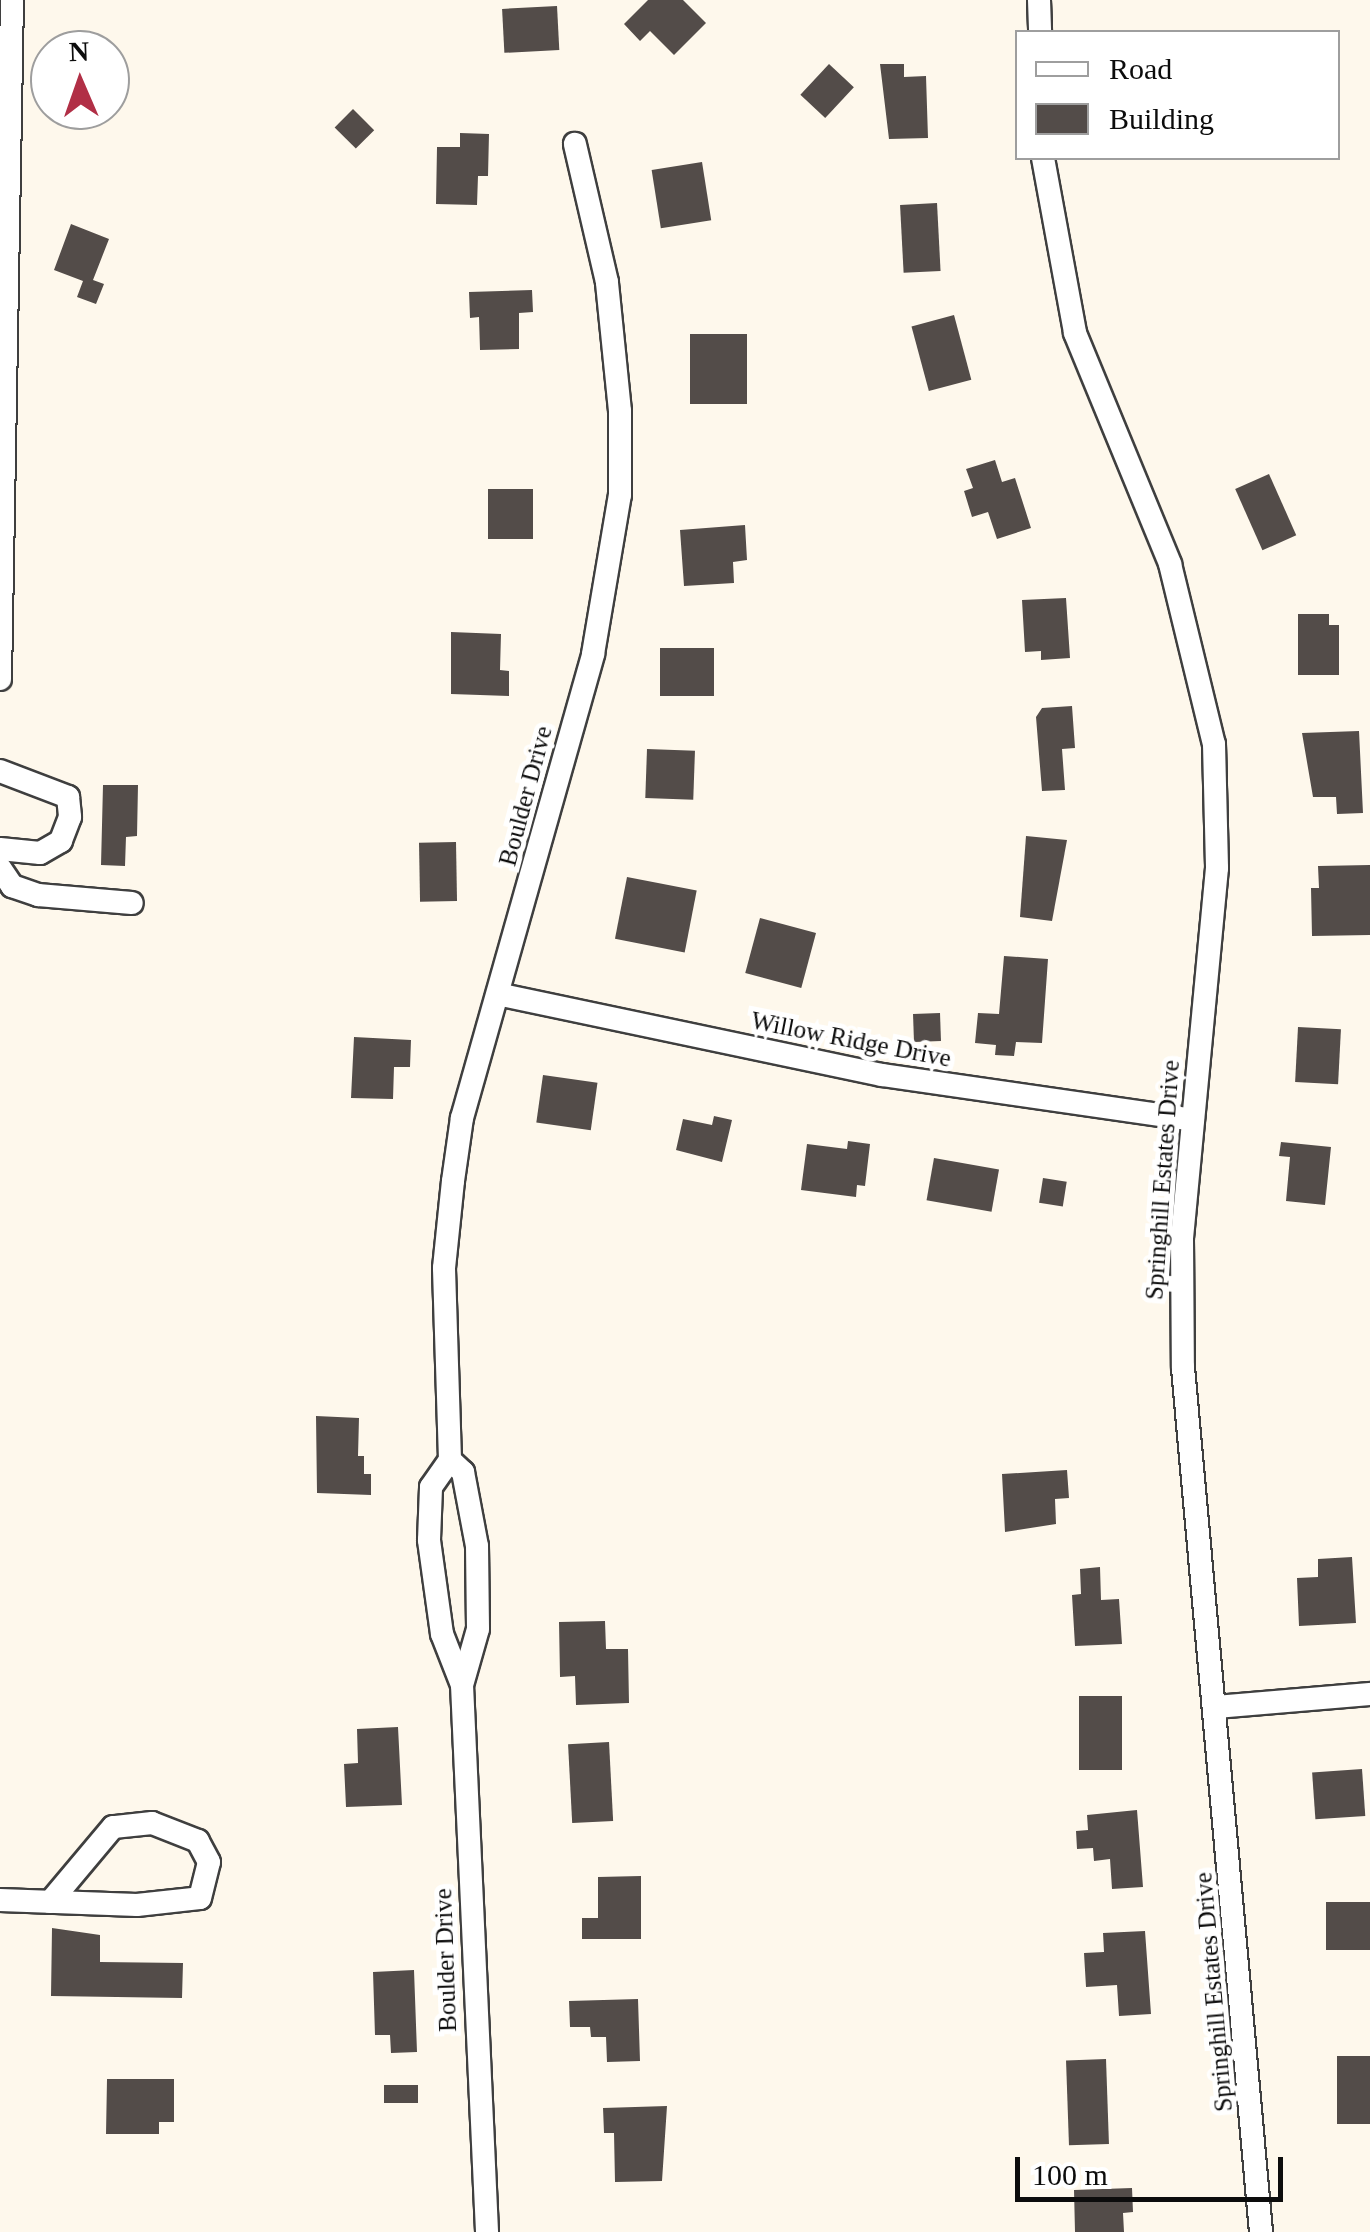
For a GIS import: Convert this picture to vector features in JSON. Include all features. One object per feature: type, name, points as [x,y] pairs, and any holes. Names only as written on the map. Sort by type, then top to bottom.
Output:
[{"type":"street","points":[[0,680],[12,0]]},
{"type":"street","points":[[1039,0],[1040,30]]},
{"type":"street","name":"Boulder Drive","points":[[487,2232],[462,1685],[442,1634],[429,1540],[432,1486],[450,1460],[444,1268],[462,1118],[502,995],[608,592],[620,495],[620,410],[608,282],[575,144]]},
{"type":"street","name":"Springhill Estates Drive","points":[[1043,160],[1075,333],[1170,564],[1210,720],[1217,868],[1182,1239],[1183,1368],[1261,2232]]},
{"type":"street","points":[[0,772],[68,797],[70,818],[60,842],[40,853],[0,848]]},
{"type":"street","points":[[0,868],[12,886],[38,895],[132,903]]},
{"type":"street","name":"Willow Ridge Drive","points":[[502,995],[882,1075],[1192,1120]]},
{"type":"street","name":"Boulder Drive","points":[[450,1460],[463,1472],[477,1546],[478,1630],[462,1685]]},
{"type":"street","points":[[1215,1708],[1370,1694]]},
{"type":"street","points":[[0,1900],[50,1902],[137,1905],[200,1898],[209,1862],[198,1841],[152,1823],[113,1828],[50,1902]]},
{"type":"building","points":[[648,0],[683,0],[706,23],[674,55],[650,31],[640,41],[624,24]]},
{"type":"building","points":[[557,6],[559,50],[504,53],[502,9]]},
{"type":"building","points":[[829,64],[854,87],[825,118],[800,95]]},
{"type":"building","points":[[880,64],[904,64],[904,77],[926,76],[928,138],[889,139]]},
{"type":"building","points":[[353,109],[374,130],[356,149],[335,127]]},
{"type":"building","points":[[460,133],[489,134],[488,176],[478,176],[477,205],[436,204],[437,147],[460,147]]},
{"type":"building","points":[[702,162],[711,220],[661,228],[652,170]]},
{"type":"building","points":[[937,203],[941,271],[904,273],[900,205]]},
{"type":"building","points":[[71,224],[109,239],[93,280],[104,284],[96,304],[77,297],[83,281],[54,270]]},
{"type":"building","points":[[532,290],[533,312],[519,313],[519,349],[480,350],[479,317],[470,318],[469,292]]},
{"type":"building","points":[[954,315],[971,380],[929,391],[911,326]]},
{"type":"building","points":[[690,334],[747,334],[747,404],[690,404]]},
{"type":"building","points":[[995,460],[1002,482],[1015,478],[1031,528],[997,539],[988,512],[972,517],[964,491],[973,488],[966,469]]},
{"type":"building","points":[[1269,474],[1296,535],[1262,550],[1235,489]]},
{"type":"building","points":[[488,489],[533,489],[533,539],[488,539]]},
{"type":"building","points":[[745,525],[747,560],[733,562],[734,583],[684,586],[680,530]]},
{"type":"building","points":[[1066,598],[1070,658],[1041,660],[1041,651],[1025,652],[1022,600]]},
{"type":"building","points":[[1298,614],[1329,614],[1329,625],[1339,625],[1339,675],[1298,675]]},
{"type":"building","points":[[451,632],[501,634],[500,670],[509,671],[509,696],[451,694]]},
{"type":"building","points":[[660,648],[714,648],[714,696],[660,696]]},
{"type":"building","points":[[1072,706],[1075,748],[1062,749],[1065,790],[1042,791],[1036,717],[1042,708]]},
{"type":"building","points":[[1359,731],[1363,813],[1337,814],[1336,797],[1313,797],[1302,733]]},
{"type":"building","points":[[647,749],[695,751],[693,800],[645,798]]},
{"type":"building","points":[[103,785],[138,785],[137,836],[126,837],[125,866],[101,865]]},
{"type":"building","points":[[1026,836],[1067,840],[1052,921],[1020,917]]},
{"type":"building","points":[[456,842],[457,901],[420,902],[419,843]]},
{"type":"building","points":[[1370,865],[1370,935],[1312,936],[1311,888],[1319,888],[1318,866]]},
{"type":"building","points":[[627,877],[697,891],[685,952],[615,939]]},
{"type":"building","points":[[760,918],[816,933],[801,988],[745,973]]},
{"type":"building","points":[[1004,956],[1048,959],[1042,1043],[1016,1042],[1014,1056],[995,1055],[996,1045],[975,1043],[978,1013],[999,1014]]},
{"type":"building","points":[[940,1013],[941,1041],[914,1042],[913,1014]]},
{"type":"building","points":[[1298,1027],[1341,1029],[1338,1084],[1295,1082]]},
{"type":"building","points":[[354,1037],[411,1040],[410,1067],[394,1067],[393,1099],[351,1098]]},
{"type":"building","points":[[543,1075],[597,1083],[591,1130],[536,1123]]},
{"type":"building","points":[[714,1116],[732,1120],[722,1162],[676,1150],[683,1119],[712,1125]]},
{"type":"building","points":[[848,1141],[870,1144],[865,1186],[857,1185],[856,1197],[801,1190],[807,1144],[847,1149]]},
{"type":"building","points":[[1281,1142],[1331,1147],[1325,1205],[1286,1201],[1290,1157],[1279,1156]]},
{"type":"building","points":[[934,1158],[999,1169],[992,1212],[927,1200]]},
{"type":"building","points":[[1043,1178],[1067,1182],[1063,1206],[1039,1203]]},
{"type":"building","points":[[316,1416],[359,1418],[358,1456],[364,1456],[364,1474],[371,1474],[371,1495],[317,1493]]},
{"type":"building","points":[[1067,1470],[1069,1498],[1055,1499],[1056,1524],[1005,1532],[1002,1474]]},
{"type":"building","points":[[1352,1557],[1356,1623],[1299,1626],[1297,1578],[1318,1577],[1318,1559]]},
{"type":"building","points":[[1100,1567],[1101,1600],[1119,1599],[1122,1644],[1075,1646],[1072,1595],[1081,1594],[1080,1569]]},
{"type":"building","points":[[605,1621],[606,1649],[628,1649],[629,1703],[576,1705],[575,1676],[560,1677],[559,1622]]},
{"type":"building","points":[[1079,1696],[1122,1696],[1122,1770],[1079,1770]]},
{"type":"building","points":[[398,1727],[402,1805],[346,1807],[344,1764],[358,1763],[357,1729]]},
{"type":"building","points":[[609,1742],[613,1821],[572,1823],[568,1744]]},
{"type":"building","points":[[1362,1769],[1365,1816],[1315,1819],[1312,1772]]},
{"type":"building","points":[[1137,1810],[1143,1887],[1112,1889],[1110,1859],[1094,1861],[1093,1848],[1077,1849],[1076,1831],[1088,1830],[1087,1815]]},
{"type":"building","points":[[641,1876],[641,1939],[582,1939],[582,1918],[598,1918],[598,1877]]},
{"type":"building","points":[[1326,1902],[1370,1902],[1370,1950],[1326,1950]]},
{"type":"building","points":[[52,1928],[100,1935],[100,1962],[183,1963],[182,1998],[51,1996]]},
{"type":"building","points":[[1145,1931],[1151,2014],[1119,2016],[1117,1985],[1086,1987],[1084,1953],[1104,1952],[1103,1933]]},
{"type":"building","points":[[414,1970],[417,2052],[391,2053],[390,2035],[375,2035],[373,1972]]},
{"type":"building","points":[[638,1999],[640,2061],[607,2062],[606,2037],[591,2037],[590,2027],[570,2027],[569,2001]]},
{"type":"building","points":[[1337,2056],[1370,2056],[1370,2124],[1337,2124]]},
{"type":"building","points":[[1106,2059],[1109,2144],[1069,2145],[1066,2060]]},
{"type":"building","points":[[107,2079],[174,2079],[174,2122],[159,2122],[159,2134],[106,2134]]},
{"type":"building","points":[[384,2085],[418,2085],[418,2103],[384,2103]]},
{"type":"building","points":[[667,2106],[662,2181],[615,2182],[614,2133],[604,2133],[603,2108]]},
{"type":"building","points":[[1132,2188],[1133,2212],[1123,2213],[1124,2232],[1075,2232],[1074,2190]]}]
